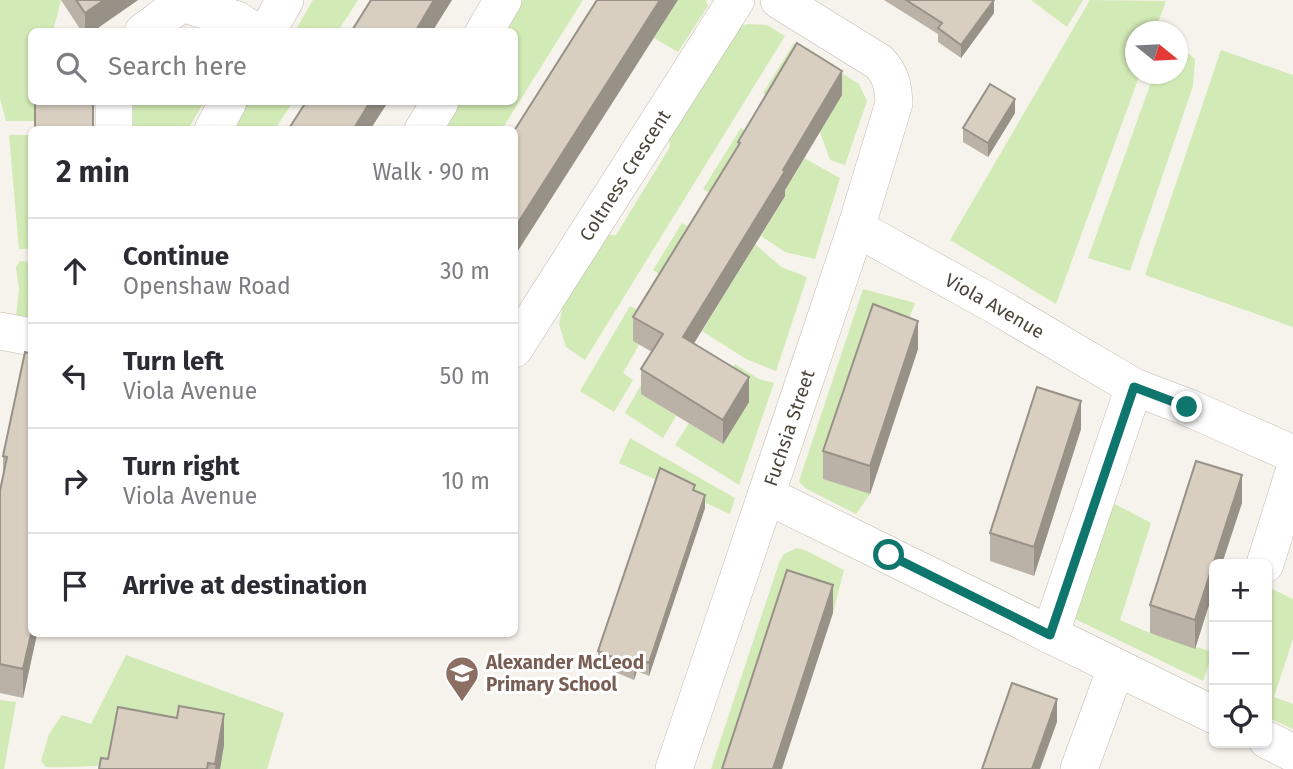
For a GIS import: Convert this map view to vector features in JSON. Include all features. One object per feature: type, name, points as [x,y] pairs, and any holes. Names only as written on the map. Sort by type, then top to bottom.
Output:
[{"type":"street","points":[[269,28],[285,0]]},
{"type":"street","points":[[486,28],[503,0]]},
{"type":"street","name":"Coltness Crescent","points":[[518,343],[736,0]]},
{"type":"street","name":"Fuchsia Street","points":[[674,769],[856,228],[892,113],[893,84],[879,62],[779,0]]},
{"type":"street","points":[[148,28],[182,3],[237,20],[249,28]]},
{"type":"street","points":[[114,105],[114,126]]},
{"type":"street","points":[[215,126],[226,105]]},
{"type":"street","points":[[425,126],[438,105]]},
{"type":"street","name":"Viola Avenue","points":[[856,228],[995,305],[1134,387],[1293,454]]},
{"type":"street","points":[[0,331],[28,336]]},
{"type":"street","points":[[1050,635],[1134,387]]},
{"type":"street","points":[[1267,559],[1293,475]]},
{"type":"street","points":[[766,495],[1209,713]]},
{"type":"street","points":[[1079,769],[1116,668]]},
{"type":"street","points":[[1272,742],[1293,753]]},
{"type":"green space","points":[[0,0],[61,0],[54,28],[28,28],[28,105],[38,106],[39,121],[6,121],[0,99]]},
{"type":"green space","points":[[313,0],[358,0],[340,28],[297,28]]},
{"type":"green space","points":[[519,0],[583,0],[518,104],[518,28],[501,28]]},
{"type":"green space","points":[[678,0],[706,0],[708,6],[678,52],[654,38]]},
{"type":"green space","points":[[1031,0],[1083,0],[1067,27]]},
{"type":"green space","points":[[1090,0],[1166,1],[1159,21],[1125,21],[1125,84],[1136,84],[1056,304],[950,240]]},
{"type":"green space","points":[[767,25],[785,36],[585,360],[566,347],[559,324],[566,291],[601,235],[616,235],[670,147],[668,128],[731,27]]},
{"type":"green space","points":[[794,43],[859,84],[867,101],[845,165],[830,160],[820,132],[763,93]]},
{"type":"green space","points":[[1221,50],[1293,75],[1293,327],[1145,275]]},
{"type":"green space","points":[[1188,53],[1195,59],[1193,86],[1130,271],[1088,258],[1150,84],[1188,84]]},
{"type":"green space","points":[[127,105],[202,105],[190,126],[127,126]]},
{"type":"green space","points":[[239,105],[291,105],[277,126],[228,126]]},
{"type":"green space","points":[[453,105],[517,105],[504,126],[440,126]]},
{"type":"green space","points":[[741,128],[756,137],[721,199],[703,189]]},
{"type":"green space","points":[[9,135],[28,135],[28,249],[19,249]]},
{"type":"green space","points":[[804,158],[840,178],[815,259],[785,252],[761,236]]},
{"type":"green space","points":[[682,223],[700,233],[670,281],[653,270]]},
{"type":"green space","points":[[755,244],[781,267],[807,277],[776,371],[746,359],[702,331]]},
{"type":"green space","points":[[20,261],[28,262],[28,326],[15,326],[19,289],[16,267]]},
{"type":"green space","points":[[863,289],[915,303],[900,343],[823,478],[870,494],[856,514],[805,488],[799,481]]},
{"type":"green space","points":[[630,306],[649,317],[634,341],[639,345],[623,373],[633,380],[614,412],[580,391]]},
{"type":"green space","points":[[658,355],[641,393],[676,416],[663,438],[625,413]]},
{"type":"green space","points":[[735,364],[759,379],[774,383],[739,485],[675,445],[689,423],[723,444],[722,384]]},
{"type":"green space","points":[[630,438],[735,498],[730,514],[619,463]]},
{"type":"green space","points":[[1111,502],[1151,523],[1120,620],[1150,633],[1209,651],[1209,664],[1203,681],[1073,618]]},
{"type":"green space","points":[[797,548],[844,570],[833,613],[731,769],[711,769],[779,563],[784,554]]},
{"type":"green space","points":[[1272,589],[1293,599],[1293,639],[1274,697],[1293,704],[1293,729],[1272,719]]},
{"type":"green space","points":[[126,655],[284,713],[267,769],[220,769],[224,745],[136,762],[46,767],[41,761],[49,734],[62,715],[91,724]]},
{"type":"green space","points":[[0,700],[16,702],[4,769],[0,769]]},
{"type":"building","points":[[76,0],[104,0],[85,13]]},
{"type":"building","points":[[371,0],[434,0],[417,28],[354,28]]},
{"type":"building","points":[[597,0],[660,0],[518,223],[517,126]]},
{"type":"building","points":[[906,0],[994,0],[961,45],[938,28],[942,23]]},
{"type":"building","points":[[797,43],[842,71],[783,170],[785,171],[683,337],[749,377],[723,420],[641,369],[663,334],[633,317],[740,143],[738,142]]},
{"type":"building","points":[[990,84],[1015,99],[988,143],[963,128]]},
{"type":"building","points":[[35,105],[93,105],[93,126],[35,126]]},
{"type":"building","points":[[304,105],[368,105],[355,126],[291,126]]},
{"type":"building","points":[[873,304],[918,321],[870,466],[823,451]]},
{"type":"building","points":[[25,352],[28,353],[28,637],[30,637],[23,669],[0,664],[0,491],[7,457],[3,456]]},
{"type":"building","points":[[1037,387],[1081,401],[1034,547],[990,533]]},
{"type":"building","points":[[1196,461],[1242,475],[1215,559],[1209,559],[1209,577],[1195,620],[1150,605]]},
{"type":"building","points":[[660,468],[695,485],[693,490],[705,495],[649,663],[637,658],[634,666],[598,651]]},
{"type":"building","points":[[787,570],[833,585],[773,769],[722,769]]},
{"type":"building","points":[[1012,683],[1057,699],[1032,769],[982,769]]},
{"type":"building","points":[[179,706],[224,714],[215,764],[208,763],[207,769],[99,769],[101,758],[108,759],[118,707],[177,718]]},
{"type":"place","name":"Alexander McLeod Primary School","points":[[462,703]]},
{"type":"route","points":[[889,555],[1050,635],[1134,387],[1187,407]]}]
